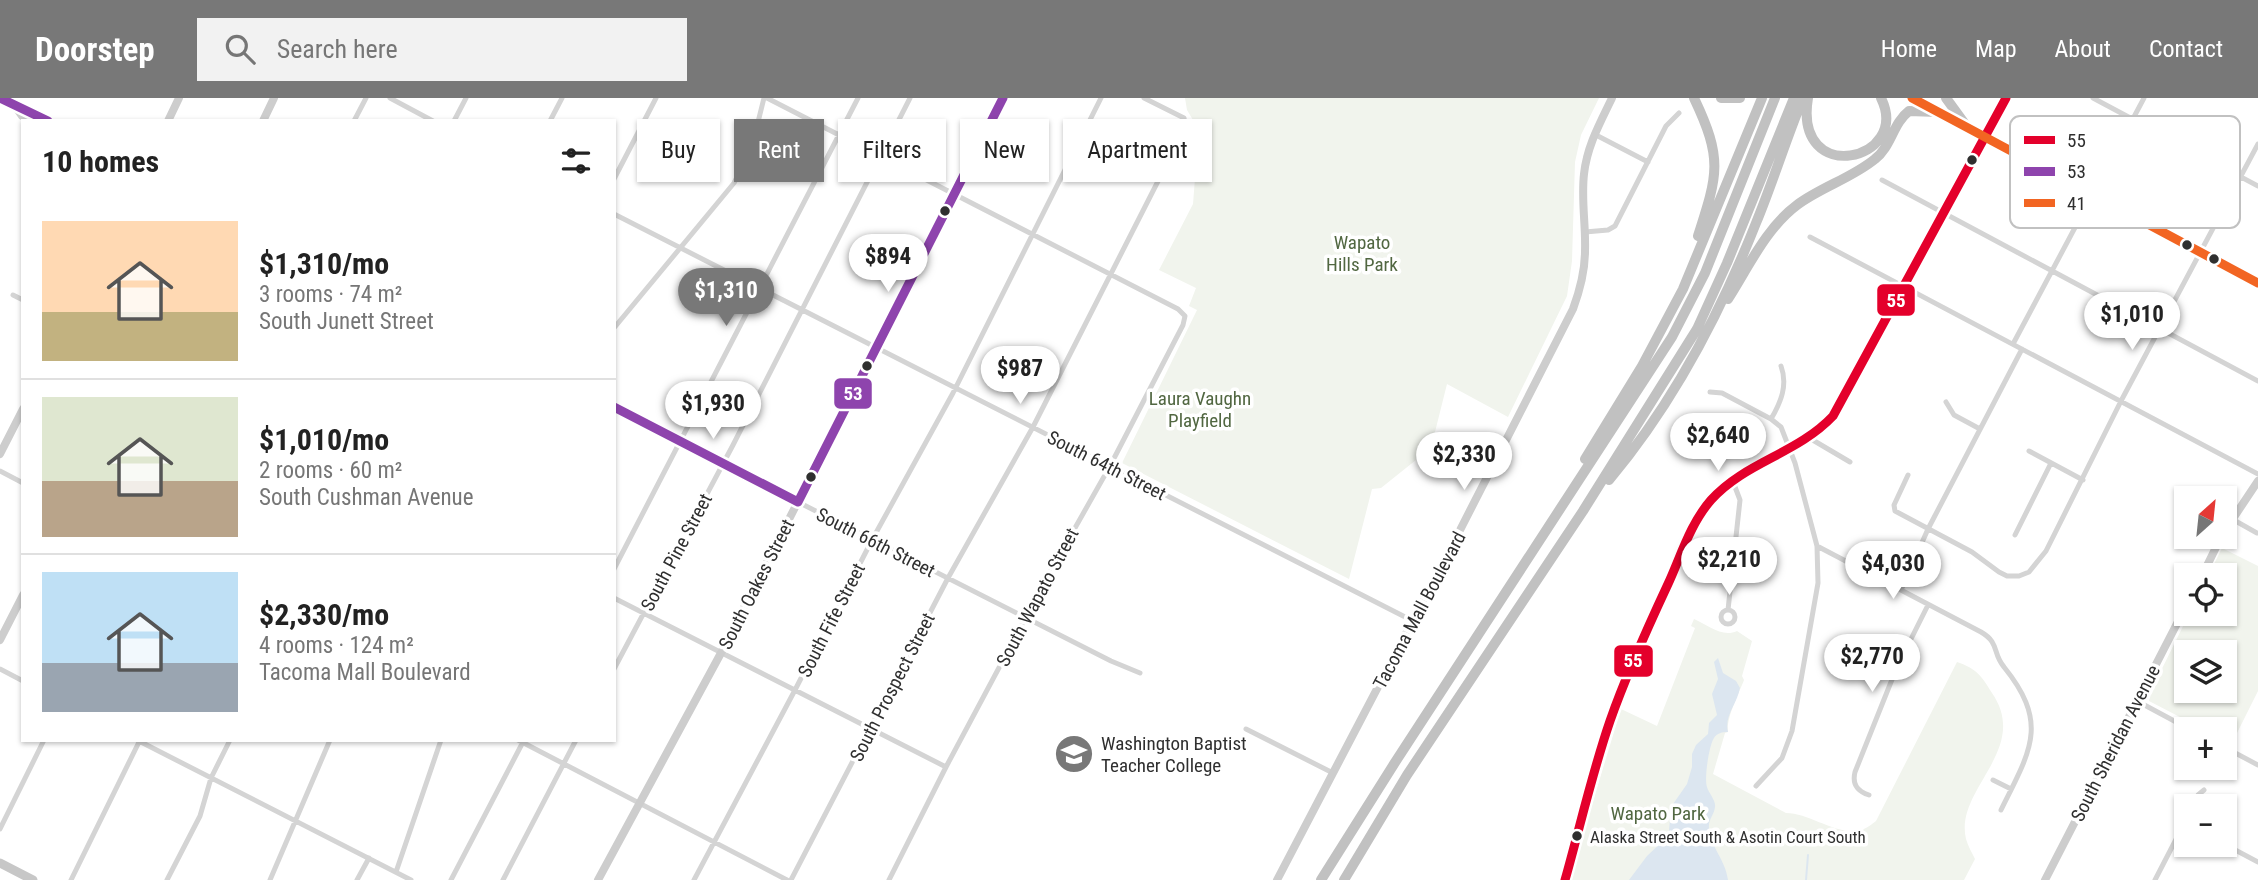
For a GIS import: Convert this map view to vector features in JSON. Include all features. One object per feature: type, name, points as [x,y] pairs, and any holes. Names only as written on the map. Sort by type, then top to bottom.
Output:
[{"type":"highway","points":[[1648,355],[1693,249],[1714,180],[1715,155],[1712,139],[1694,98]]},
{"type":"highway","points":[[1721,98],[1740,98]]},
{"type":"highway","points":[[1490,617],[1648,355],[1691,271],[1762,98]]},
{"type":"highway","points":[[1324,880],[1356,826],[1672,337],[1705,273],[1775,98]]},
{"type":"highway","points":[[1344,880],[1413,765],[1583,511],[1697,329],[1727,263],[1794,98]]},
{"type":"highway","points":[[1705,334],[1757,222],[1802,98]]},
{"type":"highway","points":[[1808,98],[1806,122],[1810,134],[1826,152],[1846,157],[1863,153],[1877,142],[1886,120],[1881,98]]},
{"type":"highway","points":[[1946,98],[1967,127]]},
{"type":"highway","points":[[1583,511],[1634,451],[1705,334],[1769,235],[1788,212],[1817,192],[1875,160],[1886,147],[1900,120],[1909,111],[1938,112]]},
{"type":"main road","points":[[0,863],[33,880]]},
{"type":"street","points":[[0,98],[44,119]]},
{"type":"street","points":[[168,119],[179,98]]},
{"type":"street","points":[[264,119],[274,98]]},
{"type":"street","points":[[355,119],[366,98]]},
{"type":"street","points":[[390,98],[429,119]]},
{"type":"street","points":[[455,119],[466,98]]},
{"type":"street","points":[[552,119],[562,98]]},
{"type":"street","points":[[645,119],[656,98]]},
{"type":"street","points":[[616,326],[728,191],[744,166],[765,98],[838,134]]},
{"type":"street","points":[[847,119],[858,98]]},
{"type":"street","name":"South Pine Street","points":[[900,119],[910,98]]},
{"type":"street","name":"South Oakes Street","points":[[598,880],[721,653],[1003,98]]},
{"type":"street","name":"South Fife Street","points":[[694,880],[796,690],[872,540],[956,387],[1101,98]]},
{"type":"street","name":"South Prospect Street","points":[[789,880],[948,578],[1033,428],[1182,134],[1185,121],[1182,117],[1144,98]]},
{"type":"street","name":"Tacoma Mall Boulevard","points":[[1277,880],[1573,309],[1584,271],[1583,177],[1594,134],[1612,98]]},
{"type":"street","points":[[1912,98],[2010,150]]},
{"type":"street","points":[[1565,880],[1610,723],[1699,517],[1711,499],[1732,479],[1791,451],[1811,439],[1829,421],[1842,403],[2006,98]]},
{"type":"street","points":[[2094,98],[2127,116]]},
{"type":"street","points":[[2135,116],[2144,98]]},
{"type":"street","points":[[15,106],[22,116],[28,119]]},
{"type":"street","points":[[1585,232],[1608,230],[1615,226],[1670,121],[1679,113]]},
{"type":"street","points":[[616,174],[637,134]]},
{"type":"street","points":[[1594,134],[1648,162]]},
{"type":"street","points":[[616,565],[838,137]]},
{"type":"street","points":[[2258,144],[2240,177],[2258,186]]},
{"type":"street","points":[[1882,180],[2258,381]]},
{"type":"street","name":"South Pine Street","points":[[616,665],[868,182]]},
{"type":"street","points":[[931,182],[1111,275]]},
{"type":"street","name":"South 64th Street","points":[[616,215],[1413,621]]},
{"type":"street","points":[[2013,344],[2074,228]]},
{"type":"street","points":[[2155,228],[2258,283]]},
{"type":"street","points":[[1908,475],[1893,509],[1977,555],[1999,572],[2019,576],[2033,569],[2044,555],[2121,401],[2213,228]]},
{"type":"street","points":[[1811,237],[2258,474]]},
{"type":"street","name":"South Wapato Street","points":[[889,880],[946,767],[1081,514],[1110,466],[1182,326],[1185,316],[1178,309],[1111,275]]},
{"type":"street","points":[[13,295],[21,299]]},
{"type":"street","points":[[1901,590],[1928,529],[2022,349]]},
{"type":"street","points":[[1771,419],[1781,401],[1785,381],[1781,366]]},
{"type":"street","points":[[1710,392],[1719,392],[1781,427],[1791,451],[1817,546],[1819,570],[1816,597],[1793,731],[1782,758],[1756,786]]},
{"type":"street","points":[[1946,401],[1954,415],[1980,429]]},
{"type":"street","name":"South 66th Street","points":[[616,408],[1111,661],[1140,673]]},
{"type":"street","points":[[0,454],[21,413]]},
{"type":"street","points":[[1811,439],[1850,462]]},
{"type":"street","points":[[2029,452],[2083,480]]},
{"type":"street","points":[[2015,535],[2051,463]]},
{"type":"street","points":[[0,471],[21,482]]},
{"type":"street","points":[[1728,610],[1740,500],[1732,479]]},
{"type":"street","points":[[2237,512],[2258,481]]},
{"type":"street","points":[[2237,522],[2257,533]]},
{"type":"street","points":[[1817,546],[1981,632],[1995,643],[2000,662],[2020,686],[2030,713],[2031,737],[2028,753],[2001,810]]},
{"type":"street","points":[[616,599],[946,767]]},
{"type":"street","points":[[0,640],[21,600]]},
{"type":"street","points":[[1868,795],[1856,787],[1854,776],[1897,667],[1928,605]]},
{"type":"street","name":"South Sheridan Avenue","points":[[2045,880],[2176,626]]},
{"type":"street","points":[[0,669],[21,680]]},
{"type":"street","points":[[2137,701],[2174,721]]},
{"type":"street","points":[[1245,729],[1333,774]]},
{"type":"street","points":[[0,829],[43,742]]},
{"type":"street","points":[[71,880],[139,742]]},
{"type":"street","points":[[141,742],[411,880]]},
{"type":"street","points":[[167,880],[200,816],[211,778],[229,742]]},
{"type":"street","points":[[270,880],[329,742]]},
{"type":"street","points":[[397,872],[440,742]]},
{"type":"street","points":[[451,880],[521,742]]},
{"type":"street","points":[[524,742],[789,880]]},
{"type":"street","points":[[503,880],[575,742]]},
{"type":"street","points":[[2237,754],[2258,765]]},
{"type":"street","points":[[1993,780],[2011,789]]},
{"type":"street","points":[[2199,794],[2204,790]]},
{"type":"street","points":[[2155,880],[2174,843]]},
{"type":"street","points":[[2237,851],[2258,862]]},
{"type":"street","points":[[357,880],[369,858]]},
{"type":"green space","name":"Wapato Hills Park","points":[[1185,98],[1599,98],[1581,135],[1575,162],[1572,261],[1567,296],[1508,417],[1447,384],[1431,448],[1381,488],[1372,489],[1349,579],[1122,463],[1197,310],[1189,306],[1196,288],[1159,270],[1193,204],[1195,182],[1212,182],[1212,119],[1192,119],[1187,110]]},
{"type":"green space","points":[[2221,550],[2258,566],[2258,691],[2237,733],[2237,717],[2180,717],[2149,701],[2148,697],[2174,644],[2174,703],[2237,703],[2237,640],[2176,640],[2183,626],[2237,626],[2237,563],[2214,563]]},
{"type":"green space","name":"Wapato Park","points":[[1694,619],[1720,632],[1737,631],[1752,641],[1742,676],[1744,680],[1713,774],[1786,813],[1843,830],[1861,830],[1876,821],[1957,662],[1978,673],[2002,714],[2003,733],[1998,751],[1970,803],[1965,821],[1966,839],[1975,859],[1964,880],[1569,880],[1621,709],[1657,726],[1695,628],[1691,626]]},
{"type":"shaded area","points":[[1718,658],[1723,673],[1736,681],[1740,688],[1729,715],[1728,732],[1718,734],[1712,742],[1706,777],[1707,787],[1715,804],[1709,825],[1710,835],[1728,880],[1629,880],[1647,856],[1665,839],[1669,831],[1671,807],[1687,784],[1692,767],[1692,754],[1696,745],[1708,734],[1709,723],[1717,715],[1712,694],[1718,679],[1714,662]]},
{"type":"waterway","points":[[1806,880],[1808,855]]},
{"type":"transit line","name":"53","points":[[0,98],[44,119]]},
{"type":"transit line","name":"53","points":[[798,502],[1003,98]]},
{"type":"transit line","name":"41","points":[[1912,98],[2010,150]]},
{"type":"transit line","name":"55","points":[[1565,880],[1597,760],[1616,704],[1697,519],[1711,500],[1739,476],[1804,440],[1833,416],[2006,98]]},
{"type":"transit line","name":"41","points":[[2155,228],[2258,283]]},
{"type":"transit line","name":"53","points":[[616,408],[798,502]]},
{"type":"place","name":"Washington Baptist Teacher College","points":[[1074,754]]},
{"type":"place","name":"Alaska Street South & Asotin Court South","points":[[1577,836]]},
{"type":"park label","name":"Laura Vaughn Playfield","points":[[1200,409]]}]
